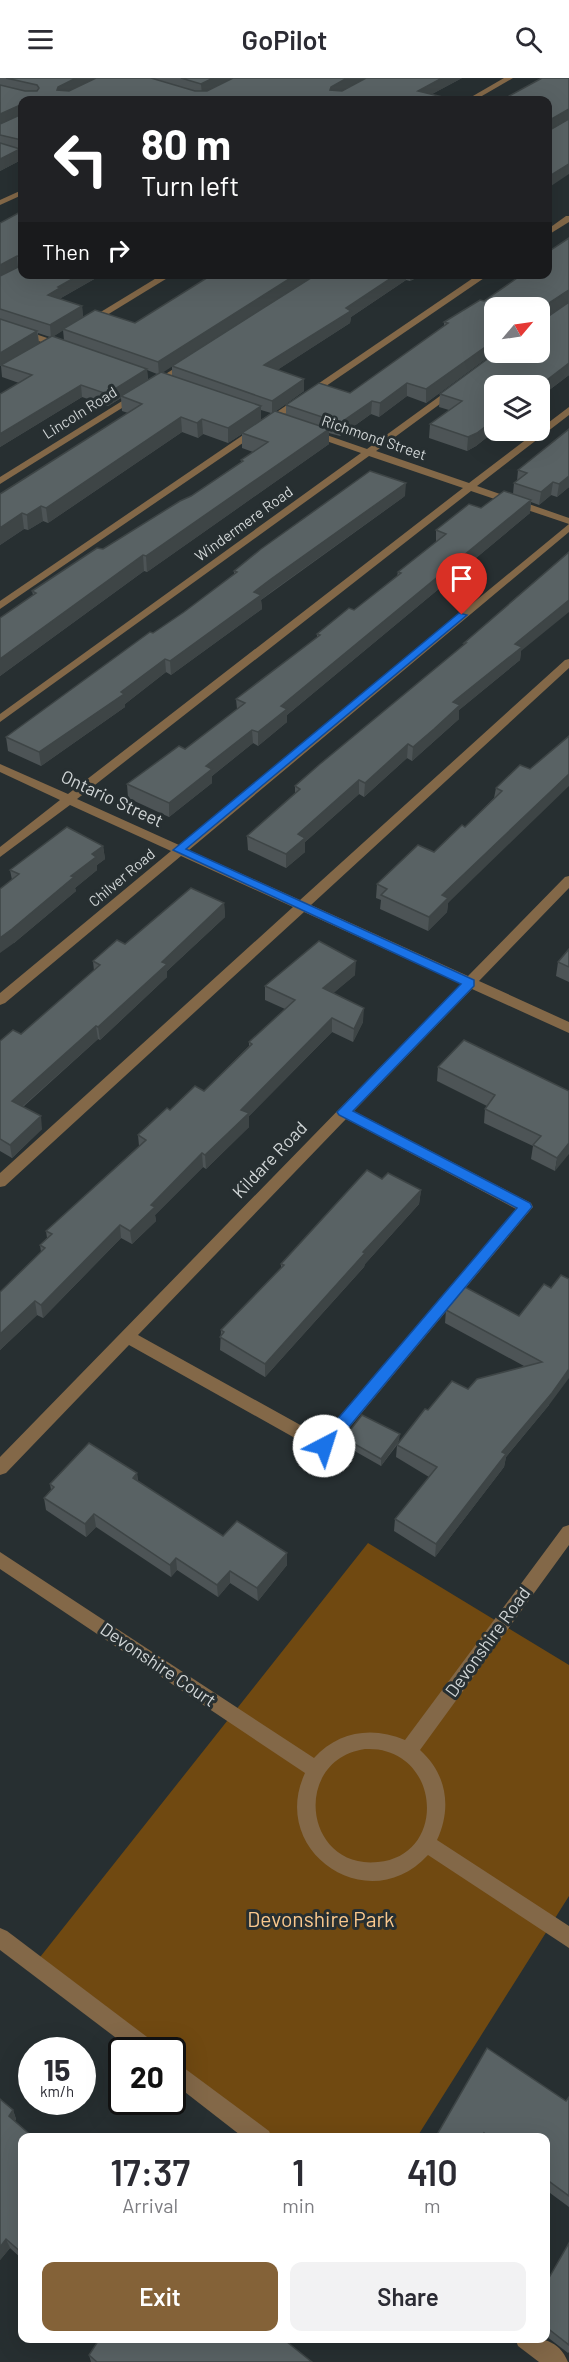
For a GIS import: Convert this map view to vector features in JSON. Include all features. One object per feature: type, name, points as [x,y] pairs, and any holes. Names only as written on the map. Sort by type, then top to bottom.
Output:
[{"type":"street","points":[[477,96],[509,78]]},
{"type":"street","points":[[0,203],[18,194]]},
{"type":"street","points":[[552,230],[569,218]]},
{"type":"street","points":[[79,328],[162,279]]},
{"type":"street","points":[[0,606],[479,279]]},
{"type":"street","points":[[0,325],[75,351]]},
{"type":"street","points":[[38,351],[69,334]]},
{"type":"street","name":"Lincoln Road","points":[[0,481],[155,379],[195,358]]},
{"type":"street","points":[[155,379],[176,386]]},
{"type":"street","name":"Windermere Road","points":[[0,719],[468,380]]},
{"type":"street","points":[[0,853],[569,410]]},
{"type":"street","points":[[263,416],[285,424]]},
{"type":"street","name":"Richmond Street","points":[[306,431],[569,521]]},
{"type":"street","name":"Chilver Road","points":[[0,1000],[569,527]]},
{"type":"street","points":[[0,1182],[569,662]]},
{"type":"street","name":"Ontario Street","points":[[0,768],[569,1028]]},
{"type":"street","name":"Kildare Road","points":[[0,1468],[569,880]]},
{"type":"street","points":[[128,1337],[324,1446],[526,1207],[344,1112]]},
{"type":"street","name":"Devonshire Road","points":[[407,1753],[569,1532]]},
{"type":"street","name":"Devonshire Court","points":[[0,1560],[315,1769]]},
{"type":"street","points":[[363,1742],[386,1743],[407,1753],[423,1766],[434,1784],[439,1805],[436,1825],[427,1844],[413,1859],[393,1868],[370,1871],[349,1867],[329,1856],[314,1840],[305,1820],[303,1798],[309,1777],[315,1769],[323,1759],[341,1747],[363,1742]]},
{"type":"street","points":[[427,1844],[569,1938]]},
{"type":"street","points":[[0,1938],[131,2037]]},
{"type":"street","points":[[186,2080],[255,2133]]},
{"type":"street","points":[[532,2343],[557,2362]]},
{"type":"green space","name":"Devonshire Park","points":[[368,1543],[569,1665],[569,1896],[420,2133],[263,2133],[186,2075],[186,2037],[137,2037],[37,1961]]},
{"type":"building","points":[[6,78],[76,78],[58,87],[57,90],[69,91],[96,78],[151,78],[195,91],[207,91],[233,78],[347,78],[331,87],[330,90],[342,91],[366,78],[442,78],[418,91],[439,96],[18,96],[18,106],[0,114],[0,85],[25,91],[37,91],[39,88],[37,85]]},
{"type":"building","points":[[181,78],[213,78],[201,84]]},
{"type":"building","points":[[542,78],[569,78],[569,109],[552,119],[552,96],[509,96]]},
{"type":"building","points":[[18,116],[18,139],[0,135],[0,124]]},
{"type":"building","points":[[569,119],[569,164],[552,175],[552,129]]},
{"type":"building","points":[[0,143],[18,148],[18,150],[0,159]]},
{"type":"building","points":[[18,213],[18,256],[0,265],[0,223]]},
{"type":"building","points":[[569,238],[569,290],[550,302],[550,297],[490,297],[516,279],[552,279],[552,249]]},
{"type":"building","points":[[18,267],[18,279],[72,279],[48,295],[82,306],[50,325],[0,309],[0,276]]},
{"type":"building","points":[[205,279],[289,279],[158,362],[63,329],[95,310],[135,323]]},
{"type":"building","points":[[309,279],[390,279],[346,308],[351,311],[264,365],[304,379],[272,401],[172,366]]},
{"type":"building","points":[[480,300],[484,301],[484,348],[426,389],[407,383],[380,403],[372,401],[340,423],[286,405],[319,383],[350,393],[448,323],[444,322]]},
{"type":"building","points":[[569,302],[569,363],[550,378],[550,375],[484,375],[484,428],[468,437],[430,424],[462,401],[440,394],[484,362],[550,363],[550,315]]},
{"type":"building","points":[[0,319],[37,331],[0,353]]},
{"type":"building","points":[[52,336],[147,369],[107,394],[81,385],[0,434],[0,394],[32,375],[1,365]]},
{"type":"building","points":[[161,372],[261,406],[228,428],[202,419],[197,423],[181,417],[46,508],[41,506],[27,515],[22,513],[0,528],[0,494],[142,404],[121,396]]},
{"type":"building","points":[[275,411],[329,429],[146,556],[143,555],[0,659],[0,618],[36,593],[32,591],[97,548],[103,549],[191,496],[243,461],[241,460],[268,442],[242,433]]},
{"type":"building","points":[[569,429],[569,476],[559,484],[553,482],[541,492],[514,483],[527,473],[518,470]]},
{"type":"building","points":[[370,471],[406,483],[254,592],[261,595],[170,661],[165,659],[121,692],[124,694],[39,752],[6,737],[150,632],[153,633],[184,612],[237,572],[234,571],[261,549]]},
{"type":"building","points":[[504,491],[531,500],[281,706],[287,709],[258,732],[252,730],[206,766],[212,769],[169,803],[127,784],[179,746],[185,749],[245,703],[236,699],[320,635],[317,634],[349,608],[354,610],[401,573],[398,572],[446,534],[436,530],[469,504],[481,508]]},
{"type":"building","points":[[569,552],[569,600],[515,644],[522,647],[453,702],[460,705],[434,729],[413,747],[408,744],[365,783],[359,780],[298,834],[305,838],[286,854],[247,836],[300,789],[295,786],[466,643],[464,643]]},
{"type":"building","points":[[569,736],[569,774],[442,895],[448,898],[429,917],[381,895],[387,889],[377,884],[418,845],[434,852],[462,825],[465,827],[502,791],[496,788],[520,765],[530,769]]},
{"type":"building","points":[[67,827],[103,846],[92,854],[96,857],[71,876],[74,877],[0,938],[0,889],[19,874],[10,870]]},
{"type":"building","points":[[191,888],[224,903],[162,962],[167,964],[12,1101],[41,1116],[10,1145],[0,1139],[0,1041],[13,1030],[21,1034],[100,965],[93,961],[117,940],[125,944]]},
{"type":"building","points":[[319,941],[356,961],[323,988],[364,1008],[354,1029],[332,1018],[241,1110],[249,1113],[205,1155],[202,1153],[151,1205],[155,1207],[130,1231],[120,1225],[41,1305],[35,1301],[0,1334],[0,1292],[45,1248],[40,1245],[52,1234],[46,1231],[146,1140],[138,1135],[167,1108],[170,1110],[195,1086],[204,1091],[252,1044],[249,1042],[295,1000],[265,986]]},
{"type":"building","points":[[569,949],[569,967],[558,962]]},
{"type":"building","points":[[464,1040],[569,1091],[569,1143],[557,1158],[533,1145],[541,1136],[485,1109],[495,1095],[438,1067]]},
{"type":"building","points":[[367,1170],[382,1179],[388,1173],[421,1190],[265,1364],[220,1337],[224,1332],[221,1330],[284,1265],[281,1264]]},
{"type":"building","points":[[561,1275],[569,1279],[569,1369],[552,1393],[502,1452],[506,1454],[436,1544],[395,1519],[437,1467],[397,1445],[425,1409],[428,1410],[452,1381],[468,1389],[477,1379],[542,1362],[446,1310],[465,1287],[519,1316],[544,1284],[551,1288]]},
{"type":"building","points":[[362,1415],[400,1434],[381,1459],[344,1438]]},
{"type":"building","points":[[89,1443],[137,1473],[133,1478],[223,1536],[237,1521],[287,1553],[257,1588],[230,1571],[217,1585],[176,1558],[170,1565],[94,1514],[85,1524],[44,1498],[54,1487],[50,1484]]},
{"type":"building","points":[[487,2048],[566,2101],[569,2097],[569,2196],[550,2182],[550,2133],[438,2133]]},
{"type":"building","points":[[0,2099],[13,2110],[9,2116],[28,2133],[18,2133],[18,2250],[6,2239],[0,2247]]},
{"type":"building","points":[[569,2243],[569,2345],[550,2330],[550,2276]]},
{"type":"building","points":[[97,2343],[288,2343],[312,2362],[97,2362],[89,2355]]},
{"type":"route","points":[[324,1446],[526,1207],[344,1112],[470,983],[178,850],[462,615]]}]
